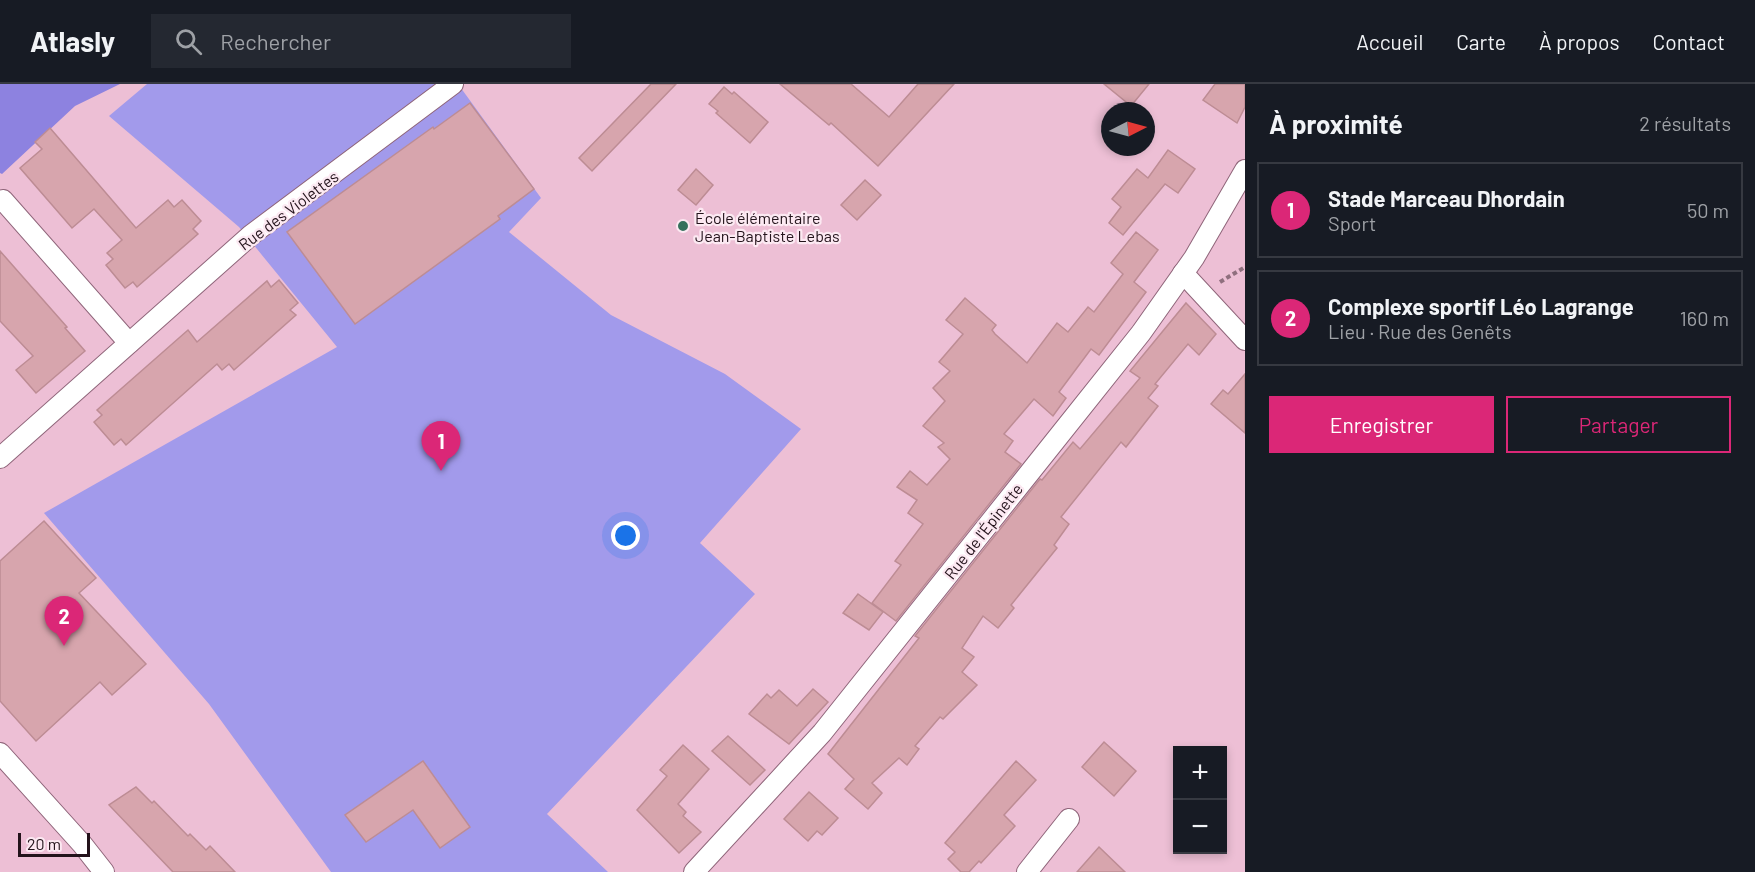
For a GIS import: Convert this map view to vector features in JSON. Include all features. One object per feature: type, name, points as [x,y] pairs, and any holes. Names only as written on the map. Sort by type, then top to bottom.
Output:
[{"type":"street","name":"Rue des Violettes","points":[[0,458],[251,235],[453,84]]},
{"type":"street","name":"Rue de l'Épinette","points":[[694,872],[822,733],[1141,333],[1202,245],[1245,170]]},
{"type":"street","points":[[3,200],[129,343]]},
{"type":"street","points":[[1183,273],[1245,340]]},
{"type":"street","points":[[0,753],[104,872]]},
{"type":"street","points":[[1027,872],[1069,819]]},
{"type":"path","points":[[1202,293],[1245,267]]},
{"type":"shaded area","points":[[0,84],[120,84],[75,106],[2,174],[0,173]]},
{"type":"shaded area","points":[[147,84],[458,84],[541,198],[509,232],[611,315],[725,374],[801,429],[700,543],[755,594],[547,814],[608,872],[331,872],[209,704],[44,513],[337,347],[239,227],[109,116]]},
{"type":"building","points":[[651,84],[676,84],[592,171],[579,158]]},
{"type":"building","points":[[780,84],[851,84],[889,117],[918,84],[954,84],[878,166],[831,123],[829,125]]},
{"type":"building","points":[[1104,84],[1149,84],[1134,102],[1126,102]]},
{"type":"building","points":[[1215,84],[1245,84],[1245,107],[1237,123],[1203,100]]},
{"type":"building","points":[[724,87],[732,94],[734,92],[768,122],[750,143],[709,104]]},
{"type":"building","points":[[470,103],[534,189],[498,216],[500,219],[355,324],[287,232]]},
{"type":"building","points":[[50,128],[136,228],[168,200],[174,207],[182,200],[201,221],[193,229],[198,234],[137,287],[133,282],[125,288],[106,265],[113,259],[107,253],[122,240],[94,209],[72,228],[20,168],[42,149],[35,142]]},
{"type":"building","points":[[1168,150],[1195,169],[1178,193],[1165,184],[1123,235],[1109,223],[1121,207],[1112,199],[1137,169],[1148,178]]},
{"type":"building","points":[[696,169],[713,185],[696,205],[678,190]]},
{"type":"building","points":[[865,180],[881,195],[857,220],[841,205]]},
{"type":"building","points":[[1136,232],[1158,250],[1134,282],[1146,292],[1099,355],[1091,349],[1059,392],[1066,398],[1053,416],[1034,399],[1004,434],[1013,441],[1005,452],[1021,464],[896,621],[872,603],[901,565],[895,561],[923,524],[908,513],[917,500],[897,487],[910,471],[927,485],[950,459],[938,447],[944,443],[923,426],[945,401],[933,388],[950,371],[939,362],[963,334],[946,320],[965,298],[996,325],[992,330],[995,334],[1027,363],[1057,323],[1068,332],[1088,307],[1094,312],[1123,274],[1111,263]]},
{"type":"building","points":[[0,251],[67,327],[65,328],[85,351],[36,393],[16,370],[33,356],[0,321]]},
{"type":"building","points":[[279,280],[298,303],[290,310],[296,315],[234,370],[229,364],[222,370],[217,364],[126,445],[121,439],[114,445],[94,422],[102,415],[97,410],[188,330],[197,342],[267,281],[271,287]]},
{"type":"building","points":[[1186,303],[1216,334],[1199,355],[1188,344],[1155,384],[1158,386],[1148,398],[1158,406],[1126,447],[1121,442],[1061,517],[1069,524],[1054,545],[1057,548],[1011,605],[1014,608],[998,628],[983,616],[962,648],[974,657],[962,672],[977,685],[943,719],[940,717],[915,746],[919,749],[907,765],[899,758],[872,783],[882,793],[868,809],[845,789],[854,779],[828,754],[919,638],[915,636],[1040,479],[1042,480],[1073,442],[1080,449],[1140,378],[1130,371]]},
{"type":"building","points":[[1245,374],[1245,433],[1211,404],[1223,390],[1228,394]]},
{"type":"building","points":[[44,521],[96,578],[79,593],[146,664],[112,695],[100,682],[36,741],[0,701],[0,561]]},
{"type":"building","points":[[858,594],[883,612],[869,630],[843,613]]},
{"type":"building","points":[[813,689],[828,702],[789,744],[749,714],[767,694],[771,698],[779,690],[797,706]]},
{"type":"building","points":[[728,736],[765,770],[750,785],[712,751]]},
{"type":"building","points":[[1104,742],[1136,771],[1114,796],[1082,767]]},
{"type":"building","points":[[683,745],[709,769],[678,804],[686,812],[683,816],[701,832],[679,853],[637,810],[667,776],[660,770]]},
{"type":"building","points":[[423,761],[470,827],[440,848],[413,810],[366,842],[345,815]]},
{"type":"building","points":[[1016,761],[1036,780],[1004,815],[1015,826],[981,863],[979,861],[969,872],[961,872],[948,859],[955,852],[945,843]]},
{"type":"building","points":[[136,787],[152,803],[154,801],[188,836],[190,834],[206,850],[210,846],[235,872],[173,872],[109,805]]},
{"type":"building","points":[[809,792],[838,818],[822,835],[817,831],[808,841],[784,819]]},
{"type":"building","points":[[1099,847],[1125,872],[1077,872]]},
{"type":"place","name":"École élémentaire Jean-Baptiste Lebas","points":[[683,226]]},
{"type":"place","name":"Stade Marceau Dhordain","points":[[441,471]]},
{"type":"place","name":"Complexe sportif Léo Lagrange","points":[[64,646]]}]
